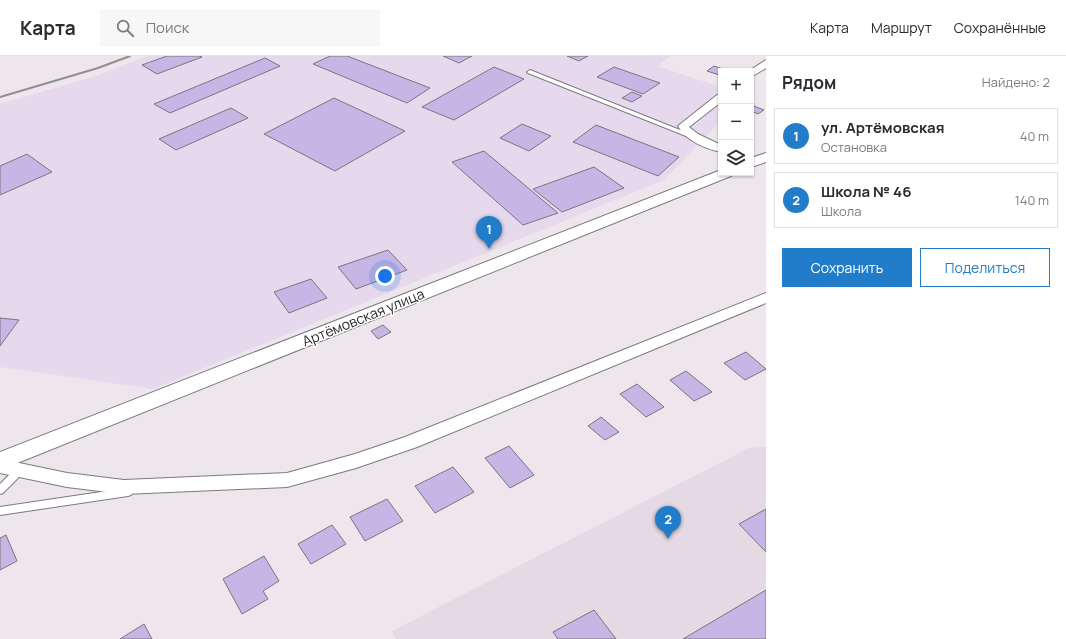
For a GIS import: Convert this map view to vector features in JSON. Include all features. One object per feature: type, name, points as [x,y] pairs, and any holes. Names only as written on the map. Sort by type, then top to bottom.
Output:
[{"type":"street","points":[[754,72],[766,63]]},
{"type":"street","points":[[718,99],[683,126],[687,132],[718,147]]},
{"type":"street","points":[[754,161],[766,157]]},
{"type":"street","name":"Артёмовская улица","points":[[0,461],[718,176]]},
{"type":"street","points":[[0,466],[67,480],[124,487],[287,480],[356,461],[419,440],[766,298]]},
{"type":"lane","points":[[530,72],[707,142]]},
{"type":"lane","points":[[0,490],[20,470]]},
{"type":"lane","points":[[0,511],[174,484]]},
{"type":"shaded area","points":[[147,56],[671,56],[657,66],[718,86],[718,124],[664,180],[153,389],[0,367],[0,104],[102,74]]},
{"type":"shaded area","points":[[766,447],[766,639],[396,639],[392,631],[749,448]]},
{"type":"building","points":[[167,56],[202,57],[157,74],[142,65]]},
{"type":"building","points":[[330,56],[347,56],[430,88],[407,103],[313,64]]},
{"type":"building","points":[[443,56],[472,56],[459,63]]},
{"type":"building","points":[[567,56],[588,56],[579,61]]},
{"type":"building","points":[[265,58],[280,66],[170,113],[154,104]]},
{"type":"building","points":[[714,66],[720,68],[718,68],[718,75],[707,71]]},
{"type":"building","points":[[494,67],[524,79],[454,120],[422,107]]},
{"type":"building","points":[[614,67],[660,83],[643,94],[597,77]]},
{"type":"building","points":[[632,92],[642,96],[632,102],[622,98]]},
{"type":"building","points":[[334,98],[405,131],[335,171],[264,134]]},
{"type":"building","points":[[754,106],[764,110],[758,114],[754,112]]},
{"type":"building","points":[[231,108],[248,118],[176,150],[159,139]]},
{"type":"building","points":[[522,124],[551,136],[529,151],[500,138]]},
{"type":"building","points":[[596,125],[679,157],[658,176],[573,142]]},
{"type":"building","points":[[484,151],[558,213],[523,225],[452,162]]},
{"type":"building","points":[[27,154],[52,172],[0,195],[0,166]]},
{"type":"building","points":[[594,167],[624,188],[562,212],[533,189]]},
{"type":"building","points":[[388,250],[407,270],[356,289],[338,267]]},
{"type":"building","points":[[311,279],[327,298],[289,313],[274,292]]},
{"type":"building","points":[[0,318],[19,320],[0,346]]},
{"type":"building","points":[[383,325],[391,332],[378,339],[371,331]]},
{"type":"building","points":[[746,352],[766,369],[745,380],[724,363]]},
{"type":"building","points":[[686,371],[712,392],[694,401],[670,380]]},
{"type":"building","points":[[637,384],[664,407],[646,417],[620,394]]},
{"type":"building","points":[[601,417],[619,432],[605,440],[588,426]]},
{"type":"building","points":[[509,446],[534,475],[510,488],[485,458]]},
{"type":"building","points":[[453,467],[474,492],[435,513],[415,486]]},
{"type":"building","points":[[387,499],[403,521],[365,541],[350,517]]},
{"type":"building","points":[[766,509],[766,552],[739,524]]},
{"type":"building","points":[[332,525],[346,544],[311,564],[298,544]]},
{"type":"building","points":[[6,535],[17,561],[0,570],[0,538]]},
{"type":"building","points":[[264,556],[279,581],[263,591],[268,599],[242,614],[223,579]]},
{"type":"building","points":[[766,590],[766,639],[683,639]]},
{"type":"building","points":[[594,610],[616,639],[558,639],[553,632]]},
{"type":"building","points":[[144,624],[152,639],[120,639]]},
{"type":"railway","points":[[0,97],[98,68],[130,56]]},
{"type":"place","name":"ул. Артёмовская","points":[[489,249]]},
{"type":"place","name":"Школа № 46","points":[[668,539]]}]
